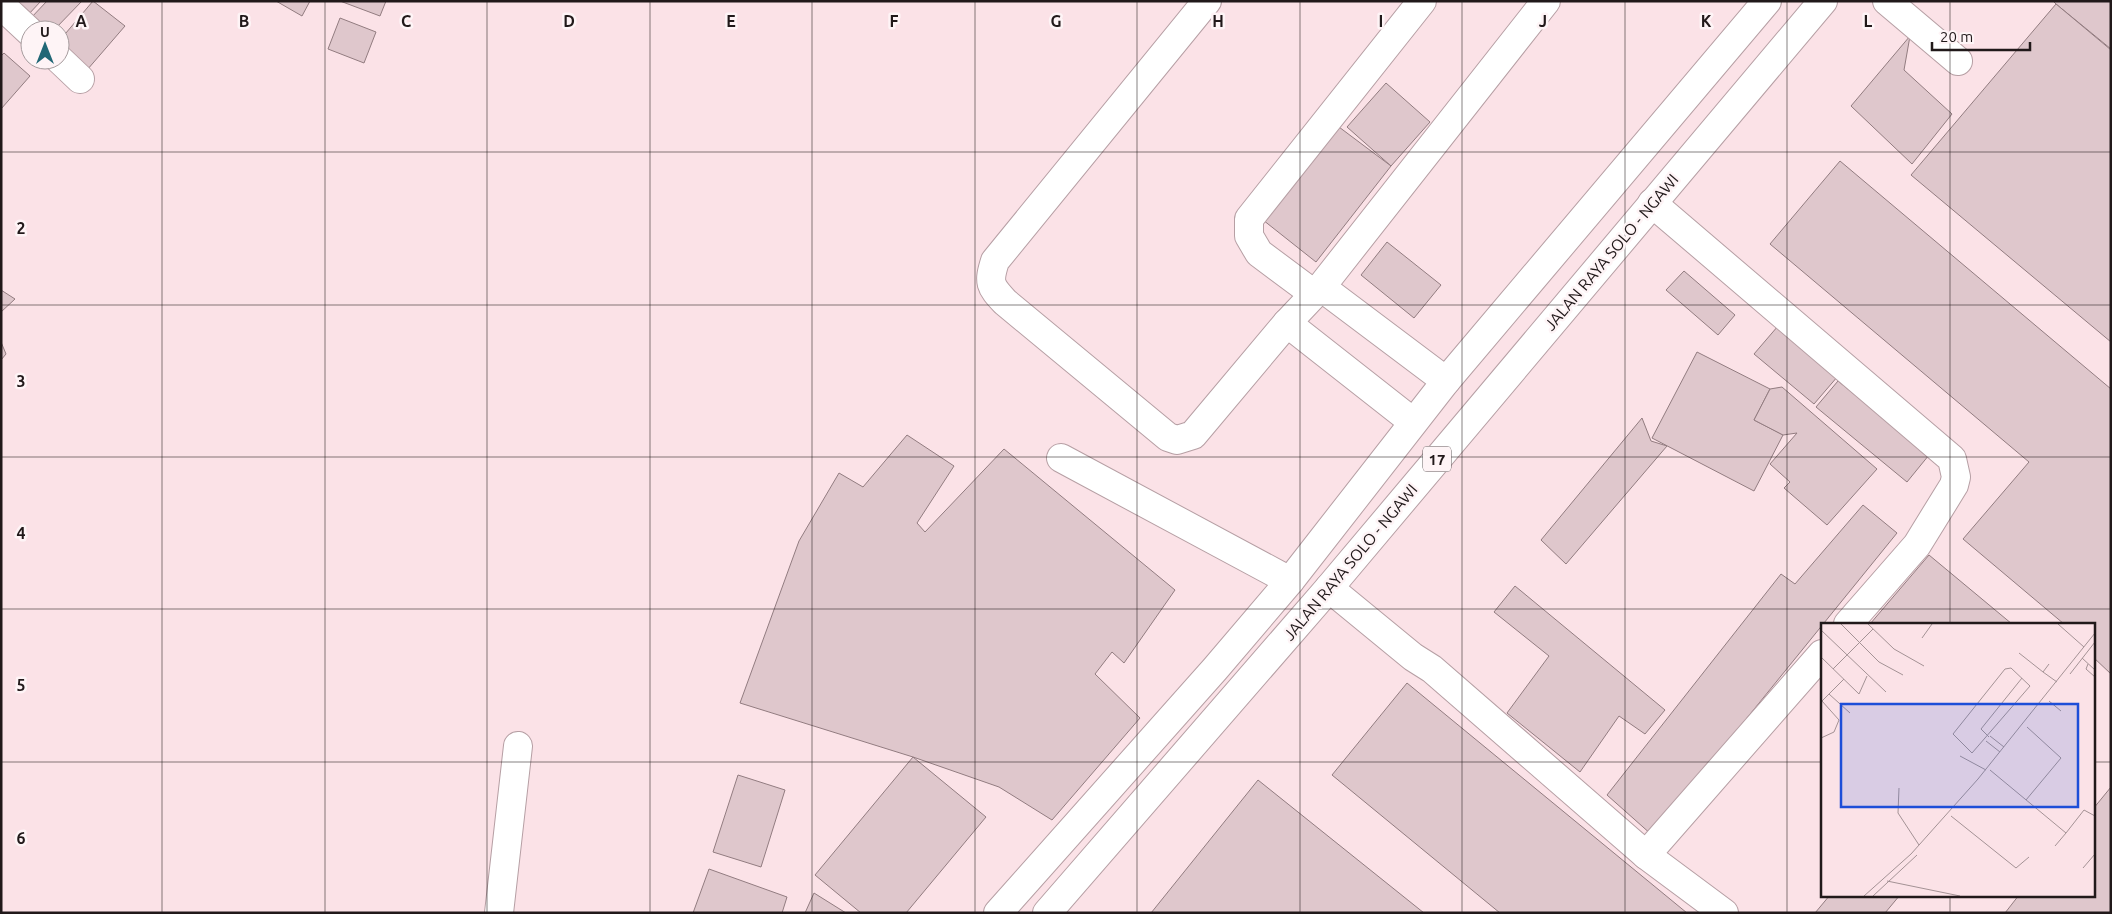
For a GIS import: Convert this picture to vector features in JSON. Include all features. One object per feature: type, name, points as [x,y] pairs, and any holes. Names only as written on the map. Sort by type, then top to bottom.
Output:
[{"type":"main road","points":[[1207,1],[994,261],[990,284],[1005,302],[1168,437],[1177,440],[1193,435],[1287,323],[1318,290],[1546,1]]},
{"type":"main road","points":[[1422,1],[1249,219],[1249,236],[1259,253],[1318,290],[1446,381]]},
{"type":"main road","name":"JALAN RAYA SOLO - NGAWI","points":[[998,913],[1215,669],[1290,581],[1446,381],[1767,1]]},
{"type":"main road","name":"JALAN RAYA SOLO - NGAWI","points":[[1047,913],[1329,588],[1823,1]]},
{"type":"main road","points":[[1887,1],[1958,61]]},
{"type":"main road","points":[[1,5],[20,23]]},
{"type":"main road","points":[[70,70],[80,79]]},
{"type":"main road","points":[[1652,203],[1952,459],[1956,477],[1954,485],[1917,545],[1849,623]]},
{"type":"main road","points":[[1287,323],[1413,422]]},
{"type":"main road","points":[[1061,458],[1290,581]]},
{"type":"main road","points":[[1329,588],[1413,657],[1432,669],[1646,856],[1724,913]]},
{"type":"main road","points":[[1646,856],[1821,655]]},
{"type":"main road","points":[[499,913],[518,746]]},
{"type":"building","points":[[11,1],[41,1],[27,16]]},
{"type":"building","points":[[47,1],[82,1],[64,20],[30,19]]},
{"type":"building","points":[[93,1],[125,26],[87,70],[70,56],[70,28]]},
{"type":"building","points":[[276,1],[310,1],[302,16]]},
{"type":"building","points":[[340,1],[386,1],[380,16]]},
{"type":"building","points":[[2053,1],[2111,1],[2111,49],[2056,4]]},
{"type":"building","points":[[2056,4],[2111,50],[2111,342],[1911,175]]},
{"type":"building","points":[[340,18],[376,32],[364,63],[328,49]]},
{"type":"building","points":[[1910,36],[1904,70],[1952,114],[1912,164],[1851,106]]},
{"type":"building","points":[[4,53],[20,67],[20,70],[23,70],[30,76],[1,109],[1,56]]},
{"type":"building","points":[[1386,83],[1430,122],[1391,166],[1347,127]]},
{"type":"building","points":[[1339,127],[1391,166],[1316,262],[1263,220]]},
{"type":"building","points":[[1840,161],[2111,389],[2111,674],[2094,658],[2094,623],[2063,623],[1963,539],[2029,462],[1770,244]]},
{"type":"building","points":[[1387,242],[1441,285],[1414,318],[1361,275]]},
{"type":"building","points":[[1684,271],[1735,315],[1718,335],[1666,290]]},
{"type":"building","points":[[1,290],[15,299],[1,312]]},
{"type":"building","points":[[1778,326],[1838,376],[1814,404],[1754,354]]},
{"type":"building","points":[[1,342],[6,354],[1,360]]},
{"type":"building","points":[[1697,352],[1770,389],[1754,420],[1783,435],[1754,491],[1652,438]]},
{"type":"building","points":[[1838,381],[1929,455],[1907,482],[1816,407]]},
{"type":"building","points":[[1782,387],[1877,469],[1827,525],[1784,488],[1790,482],[1770,464],[1797,433],[1783,435],[1754,420],[1770,389]]},
{"type":"building","points":[[1642,418],[1651,441],[1667,446],[1566,564],[1541,540]]},
{"type":"building","points":[[907,435],[954,466],[917,523],[925,532],[1004,449],[1175,590],[1124,663],[1112,652],[1095,674],[1140,718],[1052,820],[999,787],[913,757],[740,703],[799,541],[839,473],[863,487]]},
{"type":"building","points":[[1863,505],[1897,533],[1824,623],[1821,623],[1821,627],[1652,835],[1607,795],[1781,574],[1795,584]]},
{"type":"building","points":[[1929,555],[2011,623],[1871,623]]},
{"type":"building","points":[[1515,586],[1665,710],[1645,734],[1619,716],[1580,772],[1507,713],[1549,656],[1494,612]]},
{"type":"building","points":[[1407,683],[1687,913],[1500,913],[1332,775]]},
{"type":"building","points":[[913,757],[986,817],[906,913],[861,913],[815,875]]},
{"type":"building","points":[[738,775],[785,790],[761,867],[713,852]]},
{"type":"building","points":[[1258,780],[1424,913],[1151,913]]},
{"type":"building","points":[[2111,787],[2111,913],[2005,913],[2018,896],[2094,896],[2094,808]]},
{"type":"building","points":[[709,869],[787,897],[782,913],[693,913]]},
{"type":"building","points":[[814,893],[846,913],[805,913]]},
{"type":"building","points":[[1829,896],[1899,896],[1885,913],[1815,913]]}]
